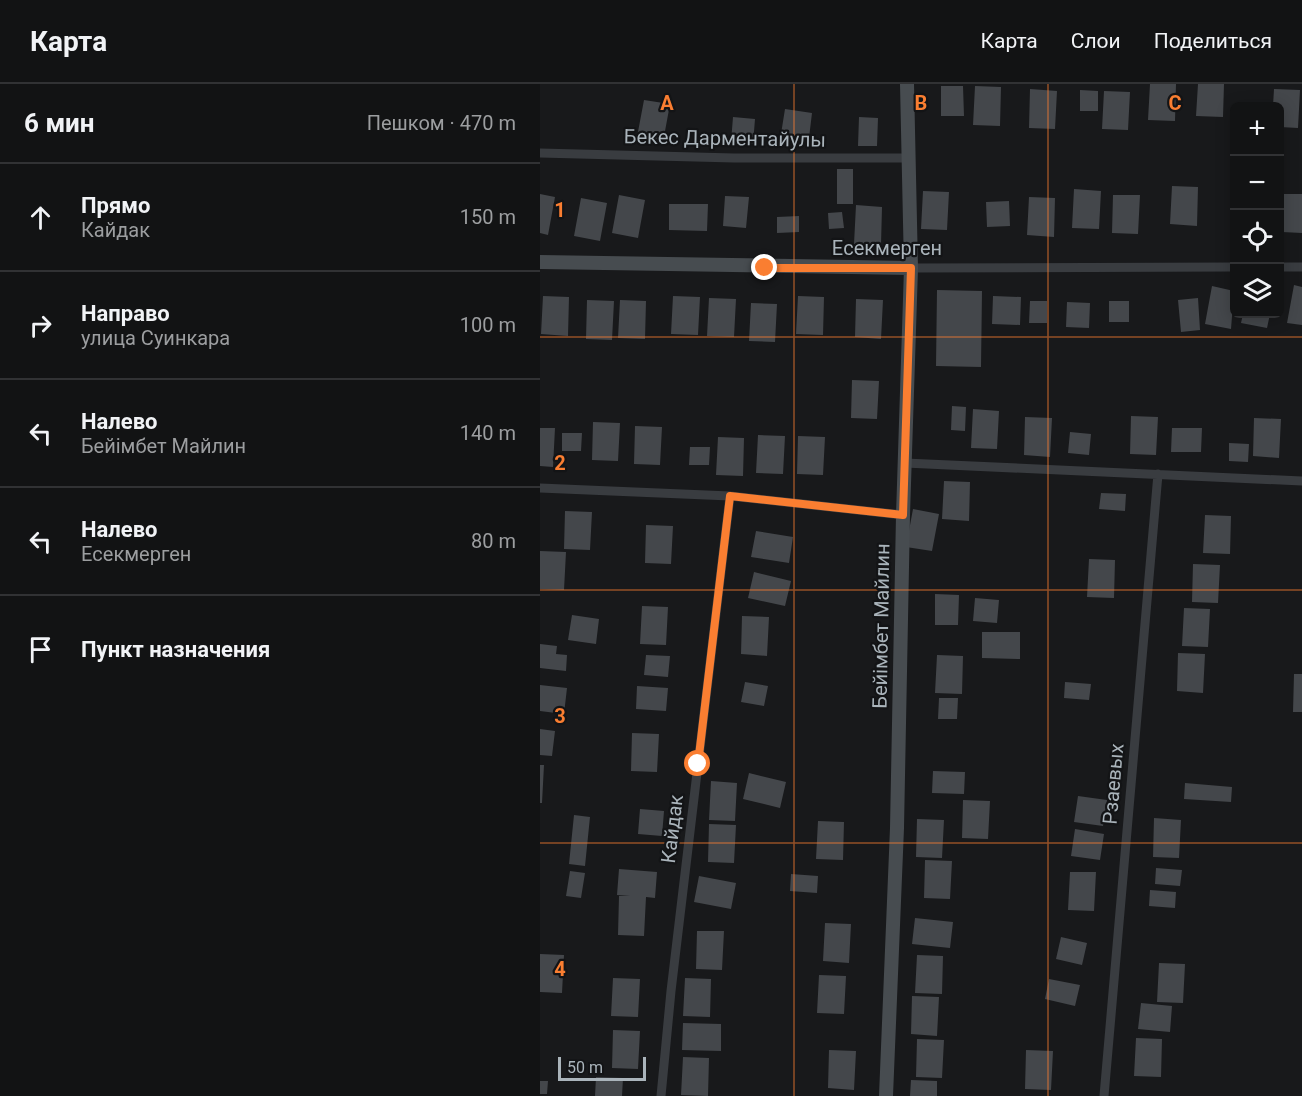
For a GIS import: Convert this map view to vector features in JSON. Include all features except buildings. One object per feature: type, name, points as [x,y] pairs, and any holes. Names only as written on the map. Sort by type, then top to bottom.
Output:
[{"type":"street","name":"Бейімбет Майлин","points":[[886,1096],[897,828],[903,515],[911,268],[907,84]]},
{"type":"street","name":"Бекес Дарментайулы","points":[[540,153],[734,158],[909,158]]},
{"type":"street","name":"Eсекмерген","points":[[540,262],[911,268],[1230,267]]},
{"type":"street","points":[[1284,267],[1302,267]]},
{"type":"street","points":[[905,463],[1302,481]]},
{"type":"street","name":"Рзаевых","points":[[1104,1096],[1158,474]]},
{"type":"street","points":[[540,488],[730,496],[903,515]]},
{"type":"street","name":"Кайдак","points":[[661,1096],[671,991],[730,496]]},
{"type":"route","points":[[698,764],[717,621],[730,496],[903,515],[911,268],[765,268]]}]
